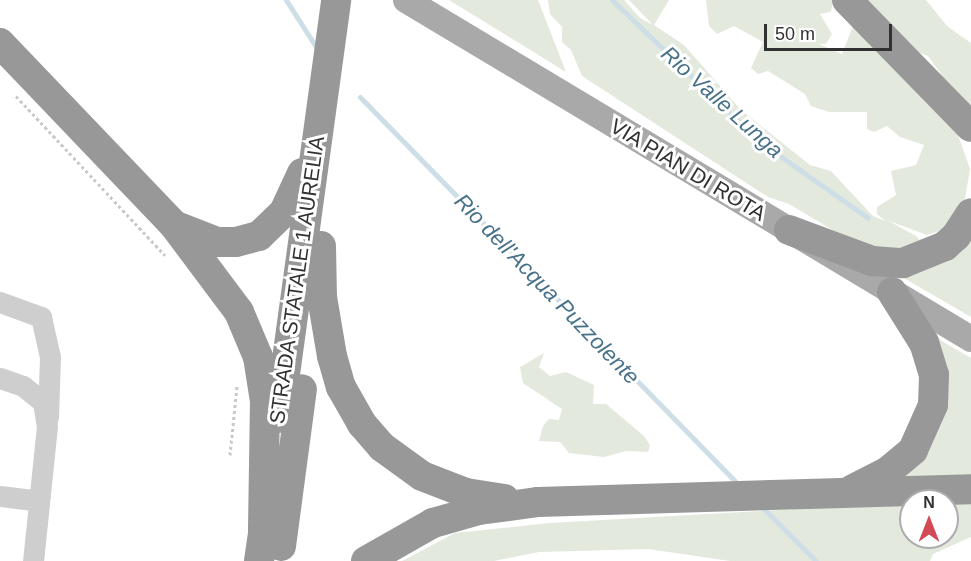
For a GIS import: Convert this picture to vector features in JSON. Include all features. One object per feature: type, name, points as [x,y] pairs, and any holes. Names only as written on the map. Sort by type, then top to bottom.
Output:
[{"type":"highway","name":"STRADA STATALE 1 AURELIA","points":[[260,561],[336,0]]},
{"type":"highway","name":"STRADA STATALE 1 AURELIA","points":[[279,561],[354,0]]},
{"type":"highway","points":[[847,0],[963,121],[971,143]]},
{"type":"highway","points":[[0,43],[174,225],[226,291],[246,324],[258,357],[266,419],[263,531]]},
{"type":"highway","points":[[174,225],[208,241],[226,243],[248,240],[268,230],[284,212],[296,188],[322,97]]},
{"type":"highway","points":[[789,230],[872,261],[903,263],[945,246],[956,236],[971,213]]},
{"type":"highway","points":[[321,246],[324,315],[336,372],[352,408],[372,436],[406,466],[441,484],[466,492],[538,502]]},
{"type":"highway","points":[[844,493],[886,472],[914,450],[933,405],[934,375],[924,343],[892,292]]},
{"type":"highway","points":[[366,561],[417,530],[441,521],[479,510],[538,502],[971,489]]},
{"type":"main road","name":"VIA PIAN DI ROTA","points":[[406,0],[734,199],[971,339]]},
{"type":"street","points":[[0,302],[41,317],[50,357],[47,426],[33,561]]},
{"type":"street","points":[[0,378],[23,386],[43,402],[47,426]]},
{"type":"street","points":[[0,496],[39,501]]},
{"type":"path","points":[[8,88],[169,259]]},
{"type":"path","points":[[230,455],[238,403],[237,375]]},
{"type":"shaded area","points":[[449,0],[538,0],[566,72]]},
{"type":"shaded area","points":[[548,0],[624,0],[640,18],[653,25],[629,0],[669,0],[654,25],[684,45],[741,110],[810,165],[831,171],[873,216],[885,221],[877,214],[877,207],[896,195],[891,171],[916,165],[924,145],[900,137],[887,126],[874,132],[867,129],[867,112],[829,112],[811,106],[805,94],[768,71],[758,74],[751,68],[763,42],[734,26],[717,34],[709,26],[706,0],[833,0],[831,12],[820,14],[832,34],[826,44],[819,44],[842,54],[853,26],[957,132],[970,169],[965,199],[942,230],[927,235],[889,221],[916,236],[924,244],[918,248],[866,250],[789,204],[768,197],[582,76],[571,50],[562,42],[562,27],[550,14]]},
{"type":"shaded area","points":[[850,0],[926,0],[947,26],[971,43],[971,116],[928,56],[914,51]]},
{"type":"shaded area","points":[[971,229],[971,317],[902,277]]},
{"type":"shaded area","points":[[935,337],[971,358],[971,482],[888,484],[905,467]]},
{"type":"shaded area","points":[[544,353],[539,367],[550,376],[566,372],[594,385],[593,404],[606,404],[644,436],[650,445],[648,452],[626,451],[604,457],[569,453],[560,442],[539,441],[543,426],[549,419],[559,420],[562,409],[523,383],[520,367]]},
{"type":"shaded area","points":[[971,499],[971,537],[959,542],[959,500]]},
{"type":"shaded area","points":[[899,503],[899,549],[944,549],[933,554],[930,561],[730,561],[648,549],[539,552],[494,561],[402,561],[455,533],[550,523]]},
{"type":"waterway","name":"Rio dell'Acqua Puzzolente","points":[[286,0],[318,50]]},
{"type":"waterway","name":"Rio Valle Lunga","points":[[612,0],[760,142],[868,218]]},
{"type":"waterway","name":"Rio dell'Acqua Puzzolente","points":[[360,97],[735,481]]},
{"type":"waterway","name":"Rio dell'Acqua Puzzolente","points":[[765,510],[816,561]]}]
